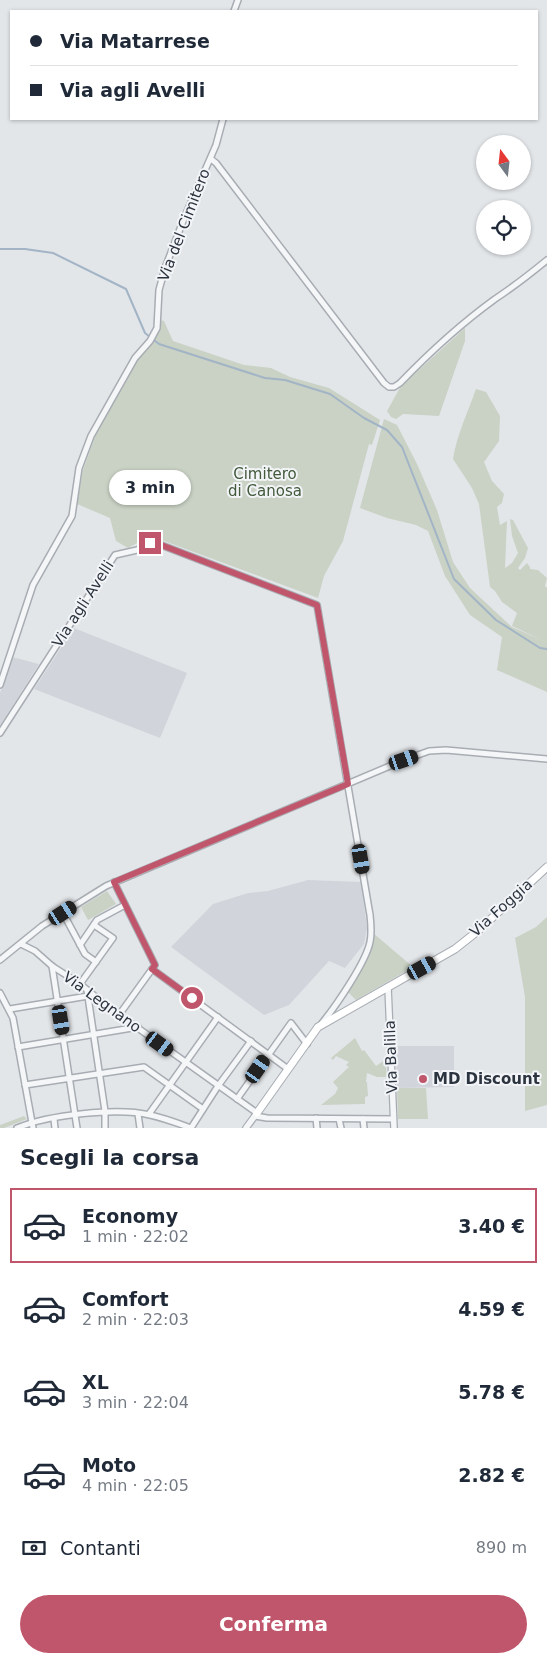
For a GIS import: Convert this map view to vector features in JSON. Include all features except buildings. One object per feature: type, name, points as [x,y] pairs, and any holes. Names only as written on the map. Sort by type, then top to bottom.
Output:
[{"type":"main road","name":"Via Foggia","points":[[318,1027],[455,949],[479,930],[547,867]]},
{"type":"main road","points":[[256,1114],[318,1027]]},
{"type":"street","name":"Via del Cimitero","points":[[0,685],[33,585],[72,516],[79,468],[91,436],[135,358],[152,339],[157,328],[159,290],[165,268],[185,216],[211,159],[223,120]]},
{"type":"street","points":[[211,159],[389,387],[394,387],[400,383],[438,347],[494,300],[514,287],[547,260]]},
{"type":"street","name":"Via agli Avelli","points":[[0,733],[115,555],[137,550],[150,543],[156,543],[317,605],[348,784]]},
{"type":"street","points":[[0,960],[42,926],[114,882],[404,760],[429,751],[446,750],[547,759]]},
{"type":"street","points":[[318,1027],[335,1007],[366,954],[370,943],[370,915],[348,784]]},
{"type":"street","points":[[114,882],[155,965],[119,1015]]},
{"type":"street","points":[[80,945],[98,920],[124,905]]},
{"type":"street","points":[[63,913],[85,954],[96,962]]},
{"type":"street","points":[[80,984],[112,938],[94,925]]},
{"type":"street","name":"Via Legnano","points":[[21,944],[35,951],[52,966],[80,984],[88,993],[138,1027],[256,1114]]},
{"type":"street","points":[[52,966],[77,1128]]},
{"type":"street","points":[[152,969],[288,1069]]},
{"type":"street","name":"Via Balilla","points":[[388,986],[394,1128]]},
{"type":"street","points":[[0,993],[13,1018],[32,1125]]},
{"type":"street","points":[[10,1009],[58,1001],[88,993],[105,1111],[105,1128]]},
{"type":"street","points":[[149,1114],[218,1017]]},
{"type":"street","points":[[237,1099],[291,1023],[307,1044]]},
{"type":"street","points":[[18,1046],[138,1027]]},
{"type":"street","points":[[17,1128],[54,1118],[105,1111],[149,1114],[183,1127],[191,1128],[218,1086],[251,1041]]},
{"type":"street","points":[[25,1085],[144,1066],[203,1109]]},
{"type":"street","points":[[138,1114],[140,1128]]},
{"type":"street","points":[[248,1127],[256,1114],[268,1118],[393,1120]]},
{"type":"street","points":[[54,1118],[55,1128]]},
{"type":"street","points":[[316,1118],[318,1128]]},
{"type":"street","points":[[339,1119],[340,1128]]},
{"type":"street","points":[[363,1119],[364,1128]]},
{"type":"shaded area","points":[[74,628],[187,673],[160,738],[34,689]]},
{"type":"shaded area","points":[[12,657],[39,664],[0,726],[0,693]]},
{"type":"shaded area","points":[[308,880],[361,882],[367,928],[364,944],[345,968],[329,961],[289,1005],[264,1015],[171,947],[213,904],[248,893],[268,891]]},
{"type":"shaded area","points":[[396,1046],[454,1046],[454,1087],[397,1088]]},
{"type":"green space","name":"Cimitero di Canosa","points":[[161,320],[164,321],[173,341],[244,365],[271,368],[290,377],[329,388],[380,420],[372,445],[369,444],[343,541],[324,576],[318,598],[156,538],[148,537],[128,548],[116,541],[110,518],[77,504],[83,470],[96,434],[142,353],[151,345]]},
{"type":"green space","points":[[465,328],[465,341],[439,416],[403,414],[396,419],[391,417],[387,411],[401,386]]},
{"type":"green space","points":[[476,389],[486,392],[500,416],[499,441],[484,462],[492,481],[504,494],[502,503],[497,507],[500,525],[507,521],[505,568],[512,563],[518,553],[512,536],[510,519],[513,520],[528,548],[525,558],[518,568],[520,570],[527,563],[530,569],[538,570],[547,578],[545,586],[547,588],[547,692],[497,670],[502,637],[470,615],[445,576],[428,531],[416,525],[387,518],[360,508],[384,419],[397,425],[417,464],[437,510],[453,562],[470,588],[512,627],[544,641],[512,626],[517,613],[502,602],[490,587],[479,504],[472,488],[453,459],[460,432]]},
{"type":"green space","points":[[107,891],[116,904],[88,920],[81,907]]},
{"type":"green space","points":[[547,917],[547,1105],[525,1111],[525,997],[515,938],[536,927]]},
{"type":"green space","points":[[373,933],[413,967],[356,1000],[345,989],[370,948]]},
{"type":"green space","points":[[355,1038],[362,1051],[364,1050],[376,1066],[385,1060],[387,1077],[377,1077],[367,1073],[368,1096],[365,1097],[365,1104],[321,1105],[335,1094],[338,1088],[333,1082],[349,1067],[346,1065],[349,1062],[336,1056],[333,1060],[331,1058]]},
{"type":"green space","points":[[397,1088],[426,1088],[428,1119],[398,1119]]},
{"type":"green space","points":[[24,1116],[27,1119],[0,1128],[0,1125]]},
{"type":"waterway","points":[[0,249],[25,249],[53,253],[126,289],[145,333],[159,344],[265,378],[285,380],[330,394],[364,418],[387,430],[402,447],[454,579],[496,620],[540,648],[547,649]]},
{"type":"place","name":"MD Discount","points":[[423,1079]]},
{"type":"route","points":[[150,543],[156,543],[317,605],[348,784],[114,882],[155,965],[152,969],[192,998]]}]
